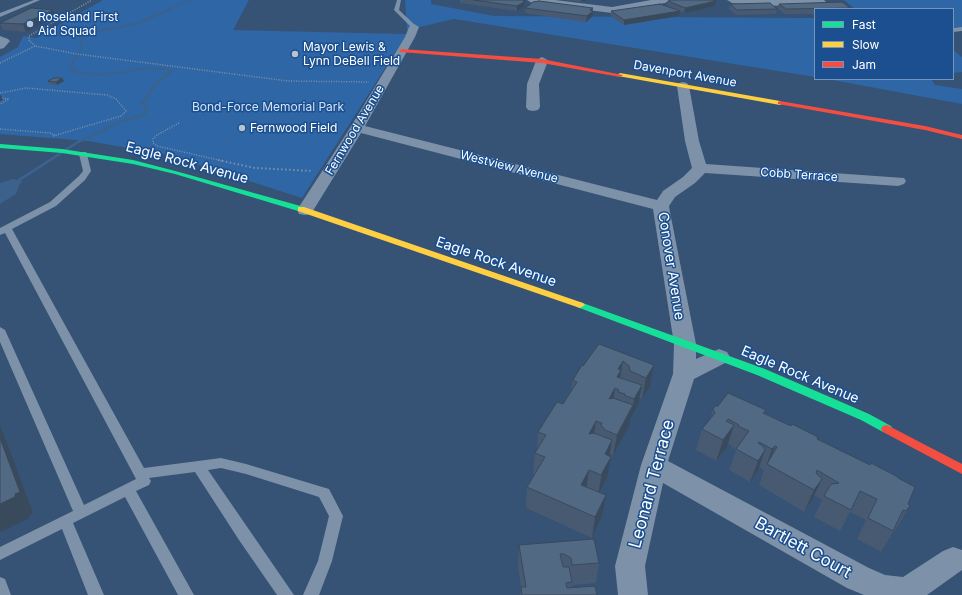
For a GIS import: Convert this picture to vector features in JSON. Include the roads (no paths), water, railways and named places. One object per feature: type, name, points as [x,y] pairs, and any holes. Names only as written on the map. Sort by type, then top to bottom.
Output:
[{"type":"main road","name":"Davenport Avenue","points":[[402,51],[542,61],[925,128],[962,137]]},
{"type":"main road","name":"Eagle Rock Avenue","points":[[0,146],[67,151],[133,162],[177,173],[305,210],[594,310],[760,372],[865,417],[962,470]]},
{"type":"street","points":[[532,0],[612,10],[625,9],[665,0]]},
{"type":"street","points":[[732,0],[754,4],[821,2],[819,0]]},
{"type":"street","name":"Fernwood Avenue","points":[[305,210],[402,51],[414,27]]},
{"type":"street","points":[[0,39],[4,41],[0,46]]},
{"type":"street","points":[[533,107],[533,84],[542,61]]},
{"type":"street","points":[[683,86],[692,140],[700,168]]},
{"type":"street","name":"Westview Avenue","points":[[356,128],[661,206]]},
{"type":"street","name":"Cobb Terrace","points":[[700,168],[898,181]]},
{"type":"street","name":"Conover Avenue","points":[[684,344],[661,206],[669,194],[689,180],[700,168]]},
{"type":"street","name":"Leonard Terrace","points":[[633,595],[630,566],[654,465],[684,374],[684,344]]},
{"type":"street","points":[[684,374],[719,357]]},
{"type":"street","name":"Bartlett Court","points":[[654,465],[858,578],[884,589],[907,592],[953,560]]},
{"type":"lane","points":[[0,15],[38,0]]},
{"type":"lane","points":[[399,0],[396,10],[414,27]]},
{"type":"lane","points":[[0,554],[80,512],[144,481],[4,230],[53,204],[82,178],[87,172],[83,154]]},
{"type":"lane","points":[[1,335],[80,512]]},
{"type":"lane","points":[[140,474],[221,463],[246,469],[324,493],[336,516],[325,561],[311,595]]},
{"type":"lane","points":[[198,466],[244,536],[286,595]]},
{"type":"lane","points":[[128,489],[186,595]]},
{"type":"lane","points":[[65,520],[96,595]]},
{"type":"lane","points":[[0,584],[3,595]]},
{"type":"waterway","points":[[13,184],[78,142],[122,121],[144,115],[147,107],[142,103],[156,84],[171,71],[165,69],[145,68],[121,73],[78,73],[69,68],[82,47],[80,40],[95,32],[139,23],[191,0]]},
{"type":"place","name":"Roseland First Aid Squad","points":[[30,24]]},
{"type":"place","name":"Mayor Lewis & Lynn DeBell Field","points":[[295,54]]},
{"type":"place","name":"Fernwood Field","points":[[242,128]]},
{"type":"park label","name":"Bond-Force Memorial Park","points":[[268,107]]}]
